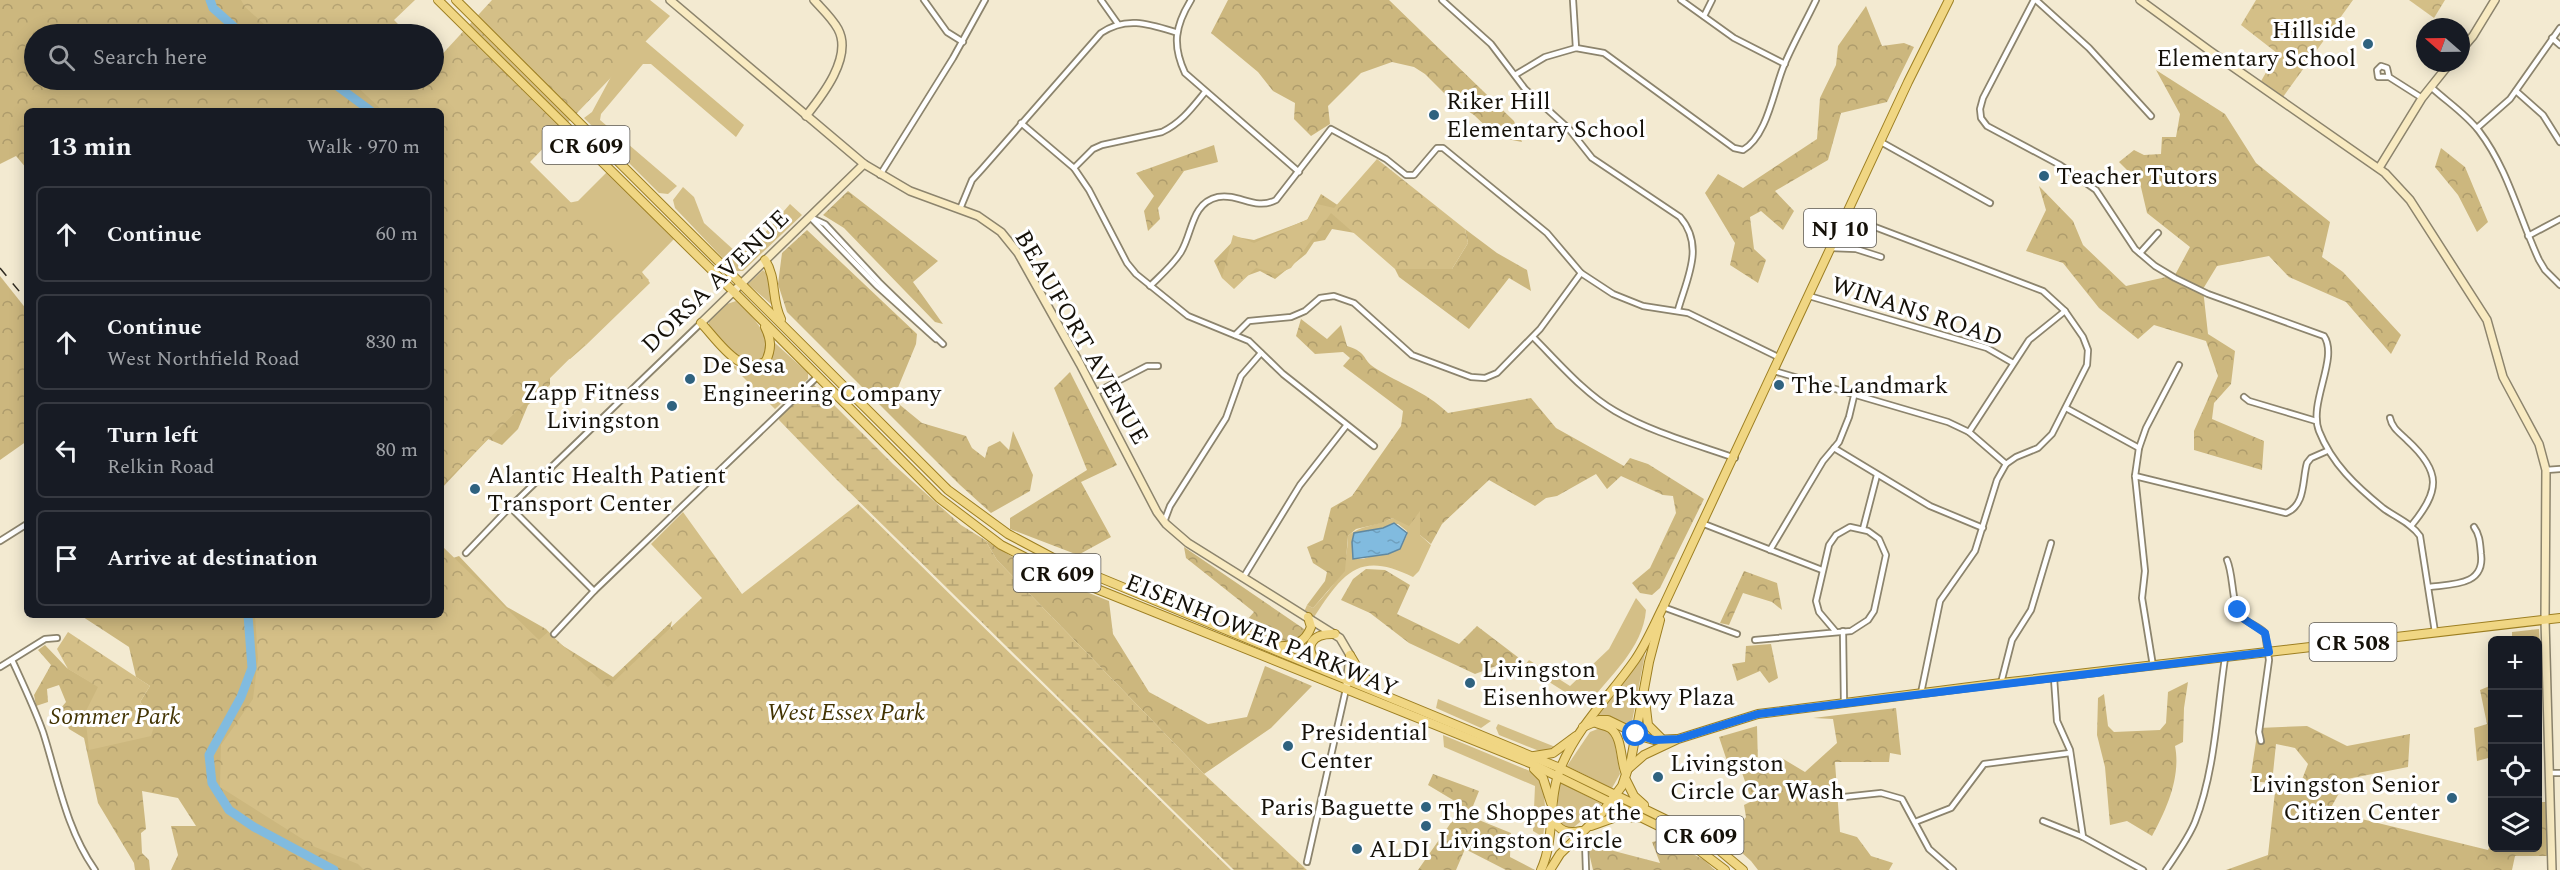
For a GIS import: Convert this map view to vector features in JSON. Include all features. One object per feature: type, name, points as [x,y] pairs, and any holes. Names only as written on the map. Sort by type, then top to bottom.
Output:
[{"type":"main road","name":"EISENHOWER PARKWAY","points":[[438,0],[939,498],[1001,545],[1052,571],[1346,689],[1532,760],[1560,768],[1646,820],[1683,838],[1725,870]]},
{"type":"main road","name":"EISENHOWER PARKWAY","points":[[456,0],[948,490],[994,525],[1057,560],[1380,692],[1532,760],[1557,777],[1613,799],[1649,810],[1706,839],[1743,870]]},
{"type":"main road","name":"NJ 10","points":[[1541,870],[1548,850],[1551,804],[1560,768],[1579,731],[1635,659],[1663,608],[1949,0]]},
{"type":"main road","points":[[765,260],[773,277],[777,310],[786,328]]},
{"type":"main road","points":[[700,322],[737,361],[754,366],[766,361],[770,353],[769,333],[762,320]]},
{"type":"main road","name":"NJ 10","points":[[1550,870],[1560,854],[1613,799],[1626,774],[1663,608]]},
{"type":"main road","points":[[1266,645],[1283,647],[1300,643],[1310,631],[1308,617]]},
{"type":"main road","name":"CR 508","points":[[1626,774],[1644,755],[1678,739],[1758,714],[2001,683],[2560,618]]},
{"type":"main road","points":[[1320,667],[1314,660],[1311,650],[1312,642],[1316,636],[1335,634]]},
{"type":"main road","points":[[1350,655],[1360,672],[1380,692]]},
{"type":"main road","points":[[1644,691],[1648,725],[1663,740]]},
{"type":"main road","name":"CR 508","points":[[1579,731],[1599,720],[1608,720],[1636,734],[1663,740],[1678,739]]},
{"type":"main road","points":[[1596,723],[1609,728],[1616,735],[1622,765],[1634,796],[1649,810]]},
{"type":"main road","points":[[1551,804],[1543,778],[1532,760],[1553,753],[1579,731]]},
{"type":"main road","points":[[1551,817],[1561,830],[1572,833],[1619,816],[1646,820]]},
{"type":"street","name":"BEAUFORT AVENUE","points":[[670,0],[864,164],[910,191],[978,216],[990,223],[1010,242],[1164,522],[1183,540],[1335,634],[1344,643],[1350,655]]},
{"type":"street","points":[[806,116],[826,90],[842,45],[838,29],[814,0]]},
{"type":"street","points":[[924,0],[947,32],[963,42]]},
{"type":"street","points":[[880,175],[963,42],[985,0]]},
{"type":"street","points":[[1101,0],[1119,24]]},
{"type":"street","points":[[1191,0],[1175,32],[1176,52],[1185,73],[1299,172]]},
{"type":"street","points":[[1442,0],[1491,44],[1525,89],[1569,129],[1592,158],[1680,217],[1687,226],[1694,244],[1678,310]]},
{"type":"street","points":[[1573,0],[1576,48]]},
{"type":"street","points":[[1681,0],[1734,38],[1785,63]]},
{"type":"street","points":[[1704,16],[1712,0]]},
{"type":"street","points":[[1515,75],[1545,57],[1576,48],[1595,50],[1612,58],[1739,150],[1747,148],[1770,114],[1776,84],[1816,0]]},
{"type":"street","points":[[2151,116],[2089,48],[2035,0],[1983,98],[1980,109],[1981,118],[1995,132],[2060,165],[2096,190],[2140,254],[2175,278],[2208,294],[2324,336],[2329,347],[2316,421],[2327,451],[2351,480],[2383,508],[2411,526],[2422,540],[2435,632]]},
{"type":"street","points":[[2140,0],[2379,168],[2410,200],[2487,320],[2503,377],[2539,444],[2546,470],[2545,620],[2552,870]]},
{"type":"street","points":[[2470,40],[2495,0]]},
{"type":"street","points":[[960,209],[972,180],[1097,36],[1119,24],[1144,22],[1175,32]]},
{"type":"street","points":[[2477,128],[2510,99],[2560,28]]},
{"type":"street","points":[[2552,38],[2560,45]]},
{"type":"street","points":[[2379,168],[2422,98],[2442,72]]},
{"type":"street","points":[[2389,77],[2422,98]]},
{"type":"street","points":[[2430,87],[2477,128],[2502,168],[2528,236],[2545,270],[2560,285]]},
{"type":"street","points":[[2516,90],[2543,115],[2560,142]]},
{"type":"street","points":[[1074,168],[1093,149],[1102,145],[1169,129],[1187,115],[1205,92]]},
{"type":"street","points":[[1021,123],[1074,168],[1089,190],[1127,263],[1150,286],[1188,316],[1248,341],[1347,426],[1374,446]]},
{"type":"street","points":[[1150,286],[1181,251],[1193,218],[1205,203],[1226,196],[1256,205],[1267,204],[1280,197],[1331,129],[1386,159],[1406,175],[1414,175],[1437,148],[1443,148],[1547,233],[1581,273],[1628,301],[1643,306],[1678,310],[1780,358]]},
{"type":"street","points":[[1881,141],[1989,203]]},
{"type":"street","name":"DORSA AVENUE","points":[[466,553],[510,507],[864,164]]},
{"type":"street","points":[[1846,216],[2031,285],[2050,296],[2065,311],[2083,337],[2088,358],[2084,373],[2046,441],[2038,448],[2006,464],[1997,480],[1976,551],[1940,601],[1921,693]]},
{"type":"street","points":[[810,217],[825,224],[879,282],[943,344],[876,285],[810,217]]},
{"type":"street","points":[[2528,236],[2560,219]]},
{"type":"street","points":[[2140,254],[2158,233]]},
{"type":"street","points":[[1831,248],[1856,249],[1881,257]]},
{"type":"street","points":[[1235,335],[1249,321],[1291,317],[1305,311],[1320,298],[1334,296],[1354,303],[1412,355],[1477,379],[1497,373],[1533,337],[1581,273]]},
{"type":"street","name":"WINANS ROAD","points":[[1809,296],[1987,348],[2013,363]]},
{"type":"street","points":[[1969,432],[2013,363],[2035,334],[2065,311]]},
{"type":"street","points":[[1533,337],[1598,400],[1613,410],[1631,420],[1735,458]]},
{"type":"street","points":[[1164,522],[1170,506],[1226,418],[1241,376],[1261,353]]},
{"type":"street","points":[[2153,666],[2142,598],[2145,565],[2135,476],[2139,448],[2179,365]]},
{"type":"street","points":[[1095,393],[1147,366],[1158,366]]},
{"type":"street","points":[[1774,371],[1854,396],[1936,417],[1969,432],[2006,464]]},
{"type":"street","points":[[554,634],[594,591],[817,377]]},
{"type":"street","points":[[1770,549],[1823,461],[1834,448],[1849,417],[1854,396]]},
{"type":"street","points":[[2244,397],[2316,421]]},
{"type":"street","points":[[2066,408],[2139,448]]},
{"type":"street","points":[[2390,418],[2393,427],[2425,458],[2433,475],[2434,489],[2430,501],[2411,526]]},
{"type":"street","points":[[1243,578],[1300,485],[1347,426]]},
{"type":"street","points":[[1834,448],[1929,506],[1983,528]]},
{"type":"street","points":[[2135,476],[2282,513],[2293,510],[2301,498],[2307,463],[2311,458],[2327,451]]},
{"type":"street","points":[[2546,470],[2560,469]]},
{"type":"street","points":[[1863,529],[1876,475]]},
{"type":"street","points":[[510,507],[594,591]]},
{"type":"street","points":[[1704,524],[1822,570]]},
{"type":"street","points":[[0,542],[24,527]]},
{"type":"street","points":[[2429,587],[2466,583],[2476,576],[2482,560],[2479,537],[2474,527]]},
{"type":"street","points":[[1755,640],[1843,632],[1857,628],[1868,620],[1874,611],[1886,555],[1884,547],[1874,534],[1863,529],[1850,528],[1836,536],[1829,545],[1822,570],[1816,601],[1819,612],[1836,632]]},
{"type":"street","points":[[2001,683],[2012,640],[2031,610],[2051,543]]},
{"type":"street","points":[[2227,560],[2238,610],[2244,619],[2265,633],[2269,652],[2259,732],[2261,741]]},
{"type":"street","points":[[1663,608],[1737,634]]},
{"type":"street","points":[[1843,632],[1844,703]]},
{"type":"street","points":[[0,667],[45,639],[57,638]]},
{"type":"street","points":[[1308,862],[1346,689],[1350,655]]},
{"type":"street","points":[[2166,870],[2194,824],[2201,804],[2209,770],[2225,658]]},
{"type":"street","points":[[12,660],[32,702],[73,831],[82,852],[95,870]]},
{"type":"street","points":[[2054,678],[2057,721],[2070,753],[2083,837]]},
{"type":"street","points":[[1915,822],[1951,807],[1984,764],[2070,753]]},
{"type":"street","points":[[2551,773],[2560,773]]},
{"type":"street","points":[[1844,796],[1881,793],[1896,796],[1906,804],[1920,835],[1933,853],[1953,870]]},
{"type":"street","points":[[2043,821],[2083,837],[2143,870]]},
{"type":"street","points":[[1585,841],[1586,870]]},
{"type":"green space","points":[[0,0],[366,0],[394,24],[24,24],[24,90],[439,90],[547,295],[586,345],[570,359],[550,352],[550,385],[528,405],[518,429],[502,445],[488,439],[444,486],[444,108],[24,108],[24,165],[16,156],[0,164]]},
{"type":"green space","points":[[241,0],[415,0],[394,20],[398,24],[264,24],[245,7]]},
{"type":"green space","points":[[492,0],[650,0],[670,16],[530,162],[649,280],[444,483],[444,108],[380,108],[361,90],[444,90],[444,52]]},
{"type":"green space","points":[[1228,0],[1389,0],[1514,121],[1522,142],[1497,137],[1474,115],[1451,100],[1425,74],[1414,67],[1392,62],[1361,73],[1328,106],[1330,124],[1311,136],[1294,119],[1295,103],[1273,91],[1258,72],[1211,33]]},
{"type":"green space","points":[[2256,0],[2353,0],[2283,97],[2260,83],[2277,53],[2241,25]]},
{"type":"green space","points":[[2409,0],[2445,0],[2434,18]]},
{"type":"green space","points":[[1866,6],[1882,46],[1904,43],[1914,47],[1887,102],[1841,113],[1828,160],[1775,191],[1794,211],[1783,230],[1761,211],[1750,217],[1754,249],[1766,260],[1758,283],[1730,265],[1735,243],[1705,193],[1718,174],[1743,188],[1817,139],[1820,98],[1836,65],[1838,46]]},
{"type":"green space","points":[[645,41],[744,125],[736,137],[651,64],[643,64],[601,114],[600,120],[677,186],[668,194],[659,193],[584,118],[592,112],[613,73]]},
{"type":"green space","points":[[2156,70],[2225,114],[2256,163],[2330,222],[2322,257],[2343,272],[2401,335],[2391,354],[2346,302],[2289,277],[2269,256],[2217,266],[2203,289],[2208,334],[2235,351],[2231,384],[2214,403],[2212,419],[2264,441],[2262,470],[2194,450],[2194,431],[2218,376],[2206,341],[2154,325],[2138,339],[2099,308],[2063,263],[2026,251],[2046,210],[2039,186],[2073,221],[2083,245],[2126,286],[2175,275],[2190,247],[2147,213],[2140,183],[2119,162],[2134,150],[2144,155],[2161,154],[2162,137],[2176,137],[2180,114]]},
{"type":"green space","points":[[1214,145],[1218,162],[1184,171],[1158,208],[1160,219],[1148,231],[1144,211],[1154,196],[1136,173]]},
{"type":"green space","points":[[2441,148],[2465,167],[2488,222],[2477,232],[2458,195],[2435,167]]},
{"type":"green space","points":[[1377,159],[1465,229],[1468,243],[1452,269],[1395,269],[1331,213],[1291,268],[1277,274],[1256,268],[1234,289],[1222,278],[1233,235],[1254,243],[1308,219],[1317,204],[1334,208]]},
{"type":"green space","points":[[608,171],[674,239],[642,272],[650,283],[586,345],[547,295],[568,203],[578,201]]},
{"type":"green space","points":[[683,187],[694,197],[704,223],[736,252],[750,250],[790,204],[802,215],[743,271],[735,271],[675,208],[673,200]]},
{"type":"green space","points":[[848,191],[938,261],[913,282],[943,324],[935,322],[844,228],[823,215]]},
{"type":"green space","points":[[1321,194],[1339,206],[1355,233],[1332,229],[1325,240],[1314,242],[1306,254],[1275,279],[1260,271],[1238,279],[1222,278],[1214,261],[1237,237],[1254,240],[1307,220]]},
{"type":"green space","points":[[1465,229],[1497,253],[1527,270],[1531,291],[1509,278],[1469,329],[1399,277],[1395,269],[1452,269],[1468,243]]},
{"type":"green space","points":[[807,230],[917,334],[916,344],[897,390],[900,405],[922,423],[966,436],[972,448],[985,458],[988,447],[1000,441],[1009,450],[1013,431],[1033,475],[1030,491],[991,513],[960,485],[787,312],[778,284],[782,253]]},
{"type":"green space","points":[[763,270],[769,276],[772,305],[748,284]]},
{"type":"green space","points":[[0,276],[24,306],[24,443],[0,460]]},
{"type":"green space","points":[[736,301],[761,328],[766,344],[761,361],[753,362],[738,357],[709,329],[709,321],[727,304]]},
{"type":"green space","points":[[1301,319],[1327,339],[1341,325],[1347,346],[1359,351],[1375,368],[1421,393],[1448,413],[1531,398],[1556,428],[1624,466],[1630,458],[1648,464],[1704,499],[1660,588],[1652,595],[1640,593],[1632,583],[1650,568],[1676,513],[1673,496],[1663,495],[1621,476],[1607,489],[1596,474],[1557,496],[1546,498],[1535,506],[1489,480],[1442,524],[1431,544],[1420,535],[1420,511],[1409,526],[1392,518],[1382,523],[1356,529],[1348,536],[1345,571],[1313,608],[1307,605],[1325,581],[1327,572],[1313,563],[1307,547],[1323,540],[1331,508],[1352,496],[1401,426],[1403,411],[1343,366],[1350,358],[1343,352],[1315,354],[1296,336]]},
{"type":"green space","points":[[775,343],[808,373],[808,379],[775,409],[731,365],[752,369],[761,367],[771,361]]},
{"type":"green space","points":[[1070,372],[1117,465],[1081,482],[1111,537],[1078,555],[1010,529],[1010,518],[1087,470],[1054,388]]},
{"type":"green space","points":[[811,382],[893,464],[961,525],[985,540],[997,560],[1204,774],[1307,870],[1234,870],[836,479],[779,420],[780,412]]},
{"type":"green space","name":"West Essex Park","points":[[858,504],[1231,870],[364,870],[358,864],[315,847],[220,787],[221,745],[253,699],[258,659],[255,618],[444,618],[444,548],[539,640],[548,632],[608,687],[702,598],[651,544],[683,512],[742,594]]},
{"type":"green space","points":[[1421,510],[1420,535],[1431,545],[1419,571],[1413,577],[1394,569],[1366,566],[1354,570],[1344,578],[1334,588],[1314,617],[1304,612],[1307,605],[1313,608],[1339,576],[1343,568],[1348,536],[1353,532],[1392,518],[1399,520]],"holes":[[[1398,524],[1407,531],[1402,545],[1363,559],[1353,559],[1354,533]]]},
{"type":"green space","points":[[985,540],[1037,572],[1109,601],[1113,634],[1149,692],[1208,724],[1247,717],[1265,666],[1312,686],[1271,728],[1204,774],[997,560]]},
{"type":"green space","points":[[1184,547],[1307,631],[1291,643],[1239,629],[1254,612],[1186,558]]},
{"type":"green space","points":[[459,556],[507,607],[546,629],[560,644],[613,677],[672,621],[668,638],[564,870],[171,870],[178,855],[171,826],[196,826],[178,798],[142,791],[146,829],[141,833],[142,853],[149,860],[150,870],[135,870],[134,863],[98,803],[84,738],[69,729],[61,708],[66,702],[59,685],[47,689],[48,702],[36,706],[34,695],[51,665],[38,650],[45,645],[67,668],[156,720],[140,702],[150,686],[136,677],[129,647],[85,618],[444,618],[444,601],[453,558]]},
{"type":"green space","points":[[1366,569],[1385,570],[1410,585],[1397,614],[1459,644],[1477,626],[1519,658],[1516,669],[1496,666],[1475,674],[1409,643],[1370,613],[1341,600],[1353,579]]},
{"type":"green space","points":[[1744,571],[1777,583],[1782,610],[1772,602],[1743,593],[1729,625],[1720,623]]},
{"type":"green space","points":[[1636,598],[1646,610],[1639,637],[1624,661],[1587,706],[1524,666],[1529,660],[1570,686],[1609,649]]},
{"type":"green space","points":[[2539,629],[2539,636],[2512,636],[2512,632]]},
{"type":"green space","name":"Sommer Park","points":[[68,632],[150,686],[140,702],[156,720],[151,736],[89,750],[85,713],[98,687],[68,669],[57,649]]},
{"type":"green space","points":[[1771,644],[1778,678],[1769,683],[1760,671],[1737,681],[1732,664],[1745,662],[1746,646]]},
{"type":"green space","points":[[1645,654],[1631,727],[1612,717],[1596,717]]},
{"type":"green space","points":[[2188,682],[2184,708],[2183,742],[2175,746],[2174,781],[2163,815],[2152,836],[2127,821],[2110,825],[2105,767],[2097,735],[2098,698],[2104,694],[2108,726],[2114,732],[2160,730],[2166,723],[2168,692]]},
{"type":"green space","points":[[2488,687],[2488,758],[2477,761],[2474,728],[2487,724],[2480,690]]},
{"type":"green space","points":[[1438,699],[1491,721],[1481,728],[1436,708]]},
{"type":"green space","points":[[1896,708],[1901,755],[1890,753],[1889,762],[1835,762],[1840,832],[1857,837],[1871,856],[1893,863],[1889,870],[1758,870],[1720,833],[1735,832],[1746,817],[1744,805],[1752,801],[1741,770],[1731,773],[1719,737],[1757,726],[1758,764],[1765,765],[1780,757],[1805,772],[1837,743],[1833,719],[1813,718]]},
{"type":"green space","points":[[1498,724],[1558,748],[1542,752],[1499,735],[1496,728]]},
{"type":"green space","points":[[2307,726],[2347,746],[2410,734],[2408,767],[2347,779],[2329,811],[2488,850],[2488,852],[2542,852],[2542,802],[2546,802],[2547,856],[2515,856],[2512,870],[2226,870],[2268,855],[2275,792],[2298,790],[2308,764],[2295,748],[2276,744],[2272,783],[2250,781],[2258,728]]},
{"type":"green space","points":[[1600,728],[1613,734],[1620,774],[1612,788],[1567,766],[1590,732]]},
{"type":"green space","points":[[1443,735],[1537,774],[1543,789],[1545,805],[1543,837],[1533,831],[1535,786],[1444,747]]},
{"type":"green space","points":[[1433,774],[1479,791],[1469,816],[1511,833],[1510,857],[1535,870],[1506,870],[1465,849],[1456,870],[1418,870],[1457,814],[1458,803],[1428,785]]},
{"type":"green space","points":[[1559,782],[1602,804],[1574,827],[1564,827],[1557,819]]},
{"type":"green space","points":[[1666,839],[1704,860],[1715,870],[1593,870],[1587,844],[1660,863],[1652,842]]},
{"type":"water","points":[[1394,523],[1407,533],[1400,549],[1388,554],[1353,559],[1354,533],[1383,528]]},
{"type":"waterway","points":[[210,0],[213,8],[231,24]]},
{"type":"waterway","points":[[343,90],[367,108]]},
{"type":"waterway","points":[[248,618],[252,668],[241,697],[209,755],[212,783],[229,810],[254,827],[334,870]]},
{"type":"railway","points":[[0,268],[24,297]]},
{"type":"place","name":"Hillside Elementary School","points":[[2368,44]]},
{"type":"place","name":"Riker Hill Elementary School","points":[[1434,115]]},
{"type":"place","name":"Teacher Tutors","points":[[2044,176]]},
{"type":"place","name":"De Sesa Engineering Company","points":[[690,379]]},
{"type":"place","name":"The Landmark","points":[[1779,385]]},
{"type":"place","name":"Zapp Fitness Livingston","points":[[672,406]]},
{"type":"place","name":"Alantic Health Patient Transport Center","points":[[475,489]]},
{"type":"place","name":"Livingston Eisenhower Pkwy Plaza","points":[[1470,683]]},
{"type":"place","name":"Presidential Center","points":[[1288,746]]},
{"type":"place","name":"Livingston Circle Car Wash","points":[[1658,777]]},
{"type":"place","name":"Livingston Senior Citizen Center","points":[[2452,798]]},
{"type":"place","name":"Paris Baguette","points":[[1426,807]]},
{"type":"place","name":"The Shoppes at the Livingston Circle","points":[[1426,826]]},
{"type":"place","name":"ALDI","points":[[1357,849]]},
{"type":"route","points":[[1636,734],[1654,740],[1678,739],[1758,714],[2269,652],[2265,633],[2244,619],[2238,610]]}]
